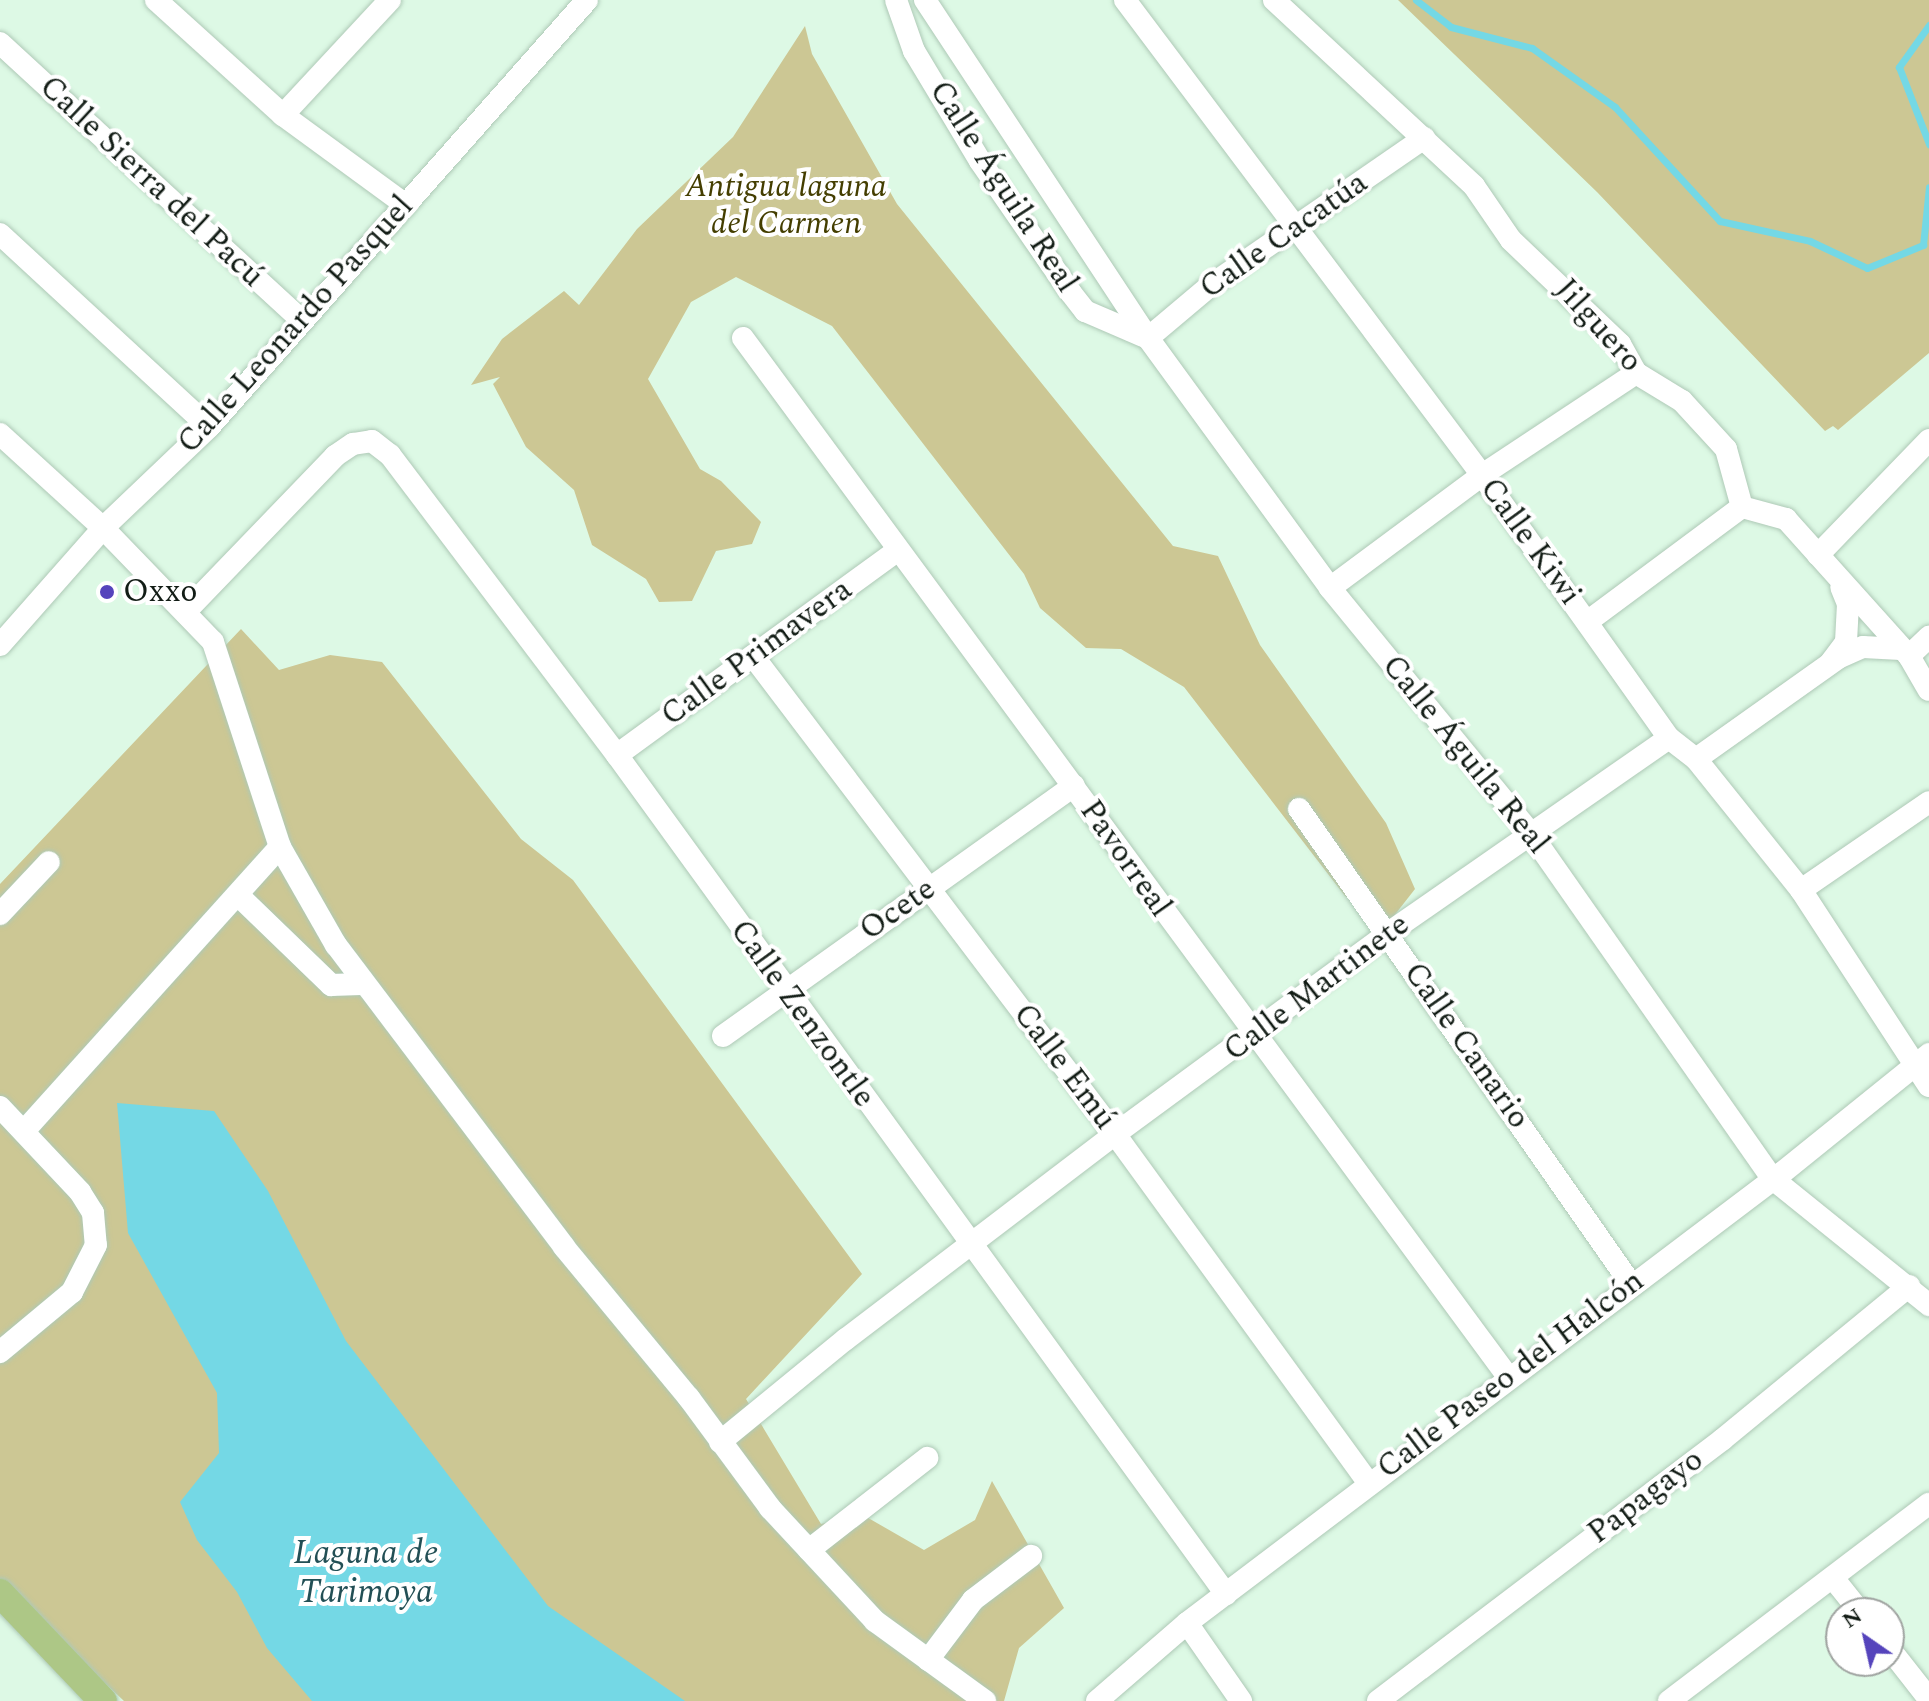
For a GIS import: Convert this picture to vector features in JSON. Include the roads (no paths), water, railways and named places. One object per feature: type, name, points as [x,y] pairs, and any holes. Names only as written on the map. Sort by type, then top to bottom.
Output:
[{"type":"main road","points":[[0,1593],[103,1701]]},
{"type":"street","points":[[156,0],[283,115],[406,205]]},
{"type":"street","name":"Calle Leonardo Pasquel","points":[[1,643],[103,528],[209,427],[587,0]]},
{"type":"street","name":"Calle Kiwi","points":[[1125,0],[1482,475],[1669,738],[1696,759],[1801,890],[1922,1060],[1929,1086]]},
{"type":"street","name":"Jilguero","points":[[1274,0],[1474,186],[1511,240],[1620,344],[1636,373],[1682,401],[1726,449],[1742,507]]},
{"type":"street","points":[[898,10],[930,2]]},
{"type":"street","name":"Calle Águila Real","points":[[930,2],[1148,338],[1330,588],[1531,834],[1773,1179],[1929,1305]]},
{"type":"street","points":[[283,115],[381,3]]},
{"type":"street","name":"Calle Águila Real","points":[[898,10],[980,161],[1085,311],[1148,338]]},
{"type":"street","name":"Calle Sierra del Pacú","points":[[0,43],[302,321]]},
{"type":"street","name":"Calle Cacatúa","points":[[1148,338],[1294,226],[1424,138]]},
{"type":"street","points":[[0,234],[209,427]]},
{"type":"street","name":"Pavorreal","points":[[743,338],[897,551],[1074,786],[1167,919],[1257,1034],[1509,1378]]},
{"type":"street","points":[[1330,588],[1482,475],[1636,373]]},
{"type":"street","points":[[0,434],[187,610],[213,642],[227,673],[280,847],[361,984],[720,1442],[809,1550],[875,1621],[985,1701]]},
{"type":"street","points":[[1818,555],[1929,440]]},
{"type":"street","name":"Calle Zenzontle","points":[[187,610],[335,456],[353,444],[372,441],[412,481],[617,755],[784,991],[1226,1594]]},
{"type":"street","points":[[1587,622],[1742,507],[1786,519],[1905,652],[1929,690]]},
{"type":"street","name":"Calle Primavera","points":[[617,755],[897,551]]},
{"type":"street","points":[[1829,664],[1846,642],[1848,604],[1835,571]]},
{"type":"street","points":[[1696,759],[1829,664],[1863,647],[1905,652],[1929,637]]},
{"type":"street","name":"Calle Emú","points":[[753,656],[1115,1134],[1369,1483]]},
{"type":"street","name":"Calle Martinete","points":[[720,1442],[1115,1134],[1257,1034],[1387,934],[1669,738]]},
{"type":"street","name":"Ocete","points":[[723,1036],[1074,786]]},
{"type":"street","points":[[1801,890],[1929,802]]},
{"type":"street","name":"Calle Canario","points":[[1299,809],[1631,1284]]},
{"type":"street","points":[[25,1130],[240,897],[280,847]]},
{"type":"street","points":[[0,914],[49,862]]},
{"type":"street","points":[[240,897],[331,985],[361,984]]},
{"type":"street","name":"Calle Paseo del Halcón","points":[[1097,1701],[1187,1623],[1773,1179],[1922,1060]]},
{"type":"street","points":[[0,1107],[25,1130],[80,1192],[93,1213],[96,1245],[72,1292],[0,1352]]},
{"type":"street","name":"Papagayo","points":[[1378,1701],[1723,1439],[1909,1286]]},
{"type":"street","points":[[809,1550],[927,1458]]},
{"type":"street","points":[[1669,1701],[1929,1504]]},
{"type":"street","points":[[928,1660],[973,1600],[1031,1556]]},
{"type":"street","points":[[1833,1578],[1848,1597]]},
{"type":"street","points":[[1187,1623],[1241,1701]]},
{"type":"street","points":[[1905,1668],[1929,1699]]},
{"type":"water","name":"Laguna de Tarimoya","points":[[117,1103],[214,1111],[268,1191],[346,1341],[548,1606],[685,1701],[312,1701],[267,1648],[237,1592],[197,1540],[180,1502],[219,1453],[217,1393],[128,1233]]},
{"type":"waterway","points":[[1416,0],[1451,27],[1532,48],[1615,107],[1720,221],[1810,241],[1867,268],[1923,245],[1929,187]]},
{"type":"waterway","points":[[1929,25],[1899,67],[1929,144]]},
{"type":"place","name":"Oxxo","points":[[107,592]]},
{"type":"park label","name":"Antigua laguna del Carmen","points":[[786,206]]}]
